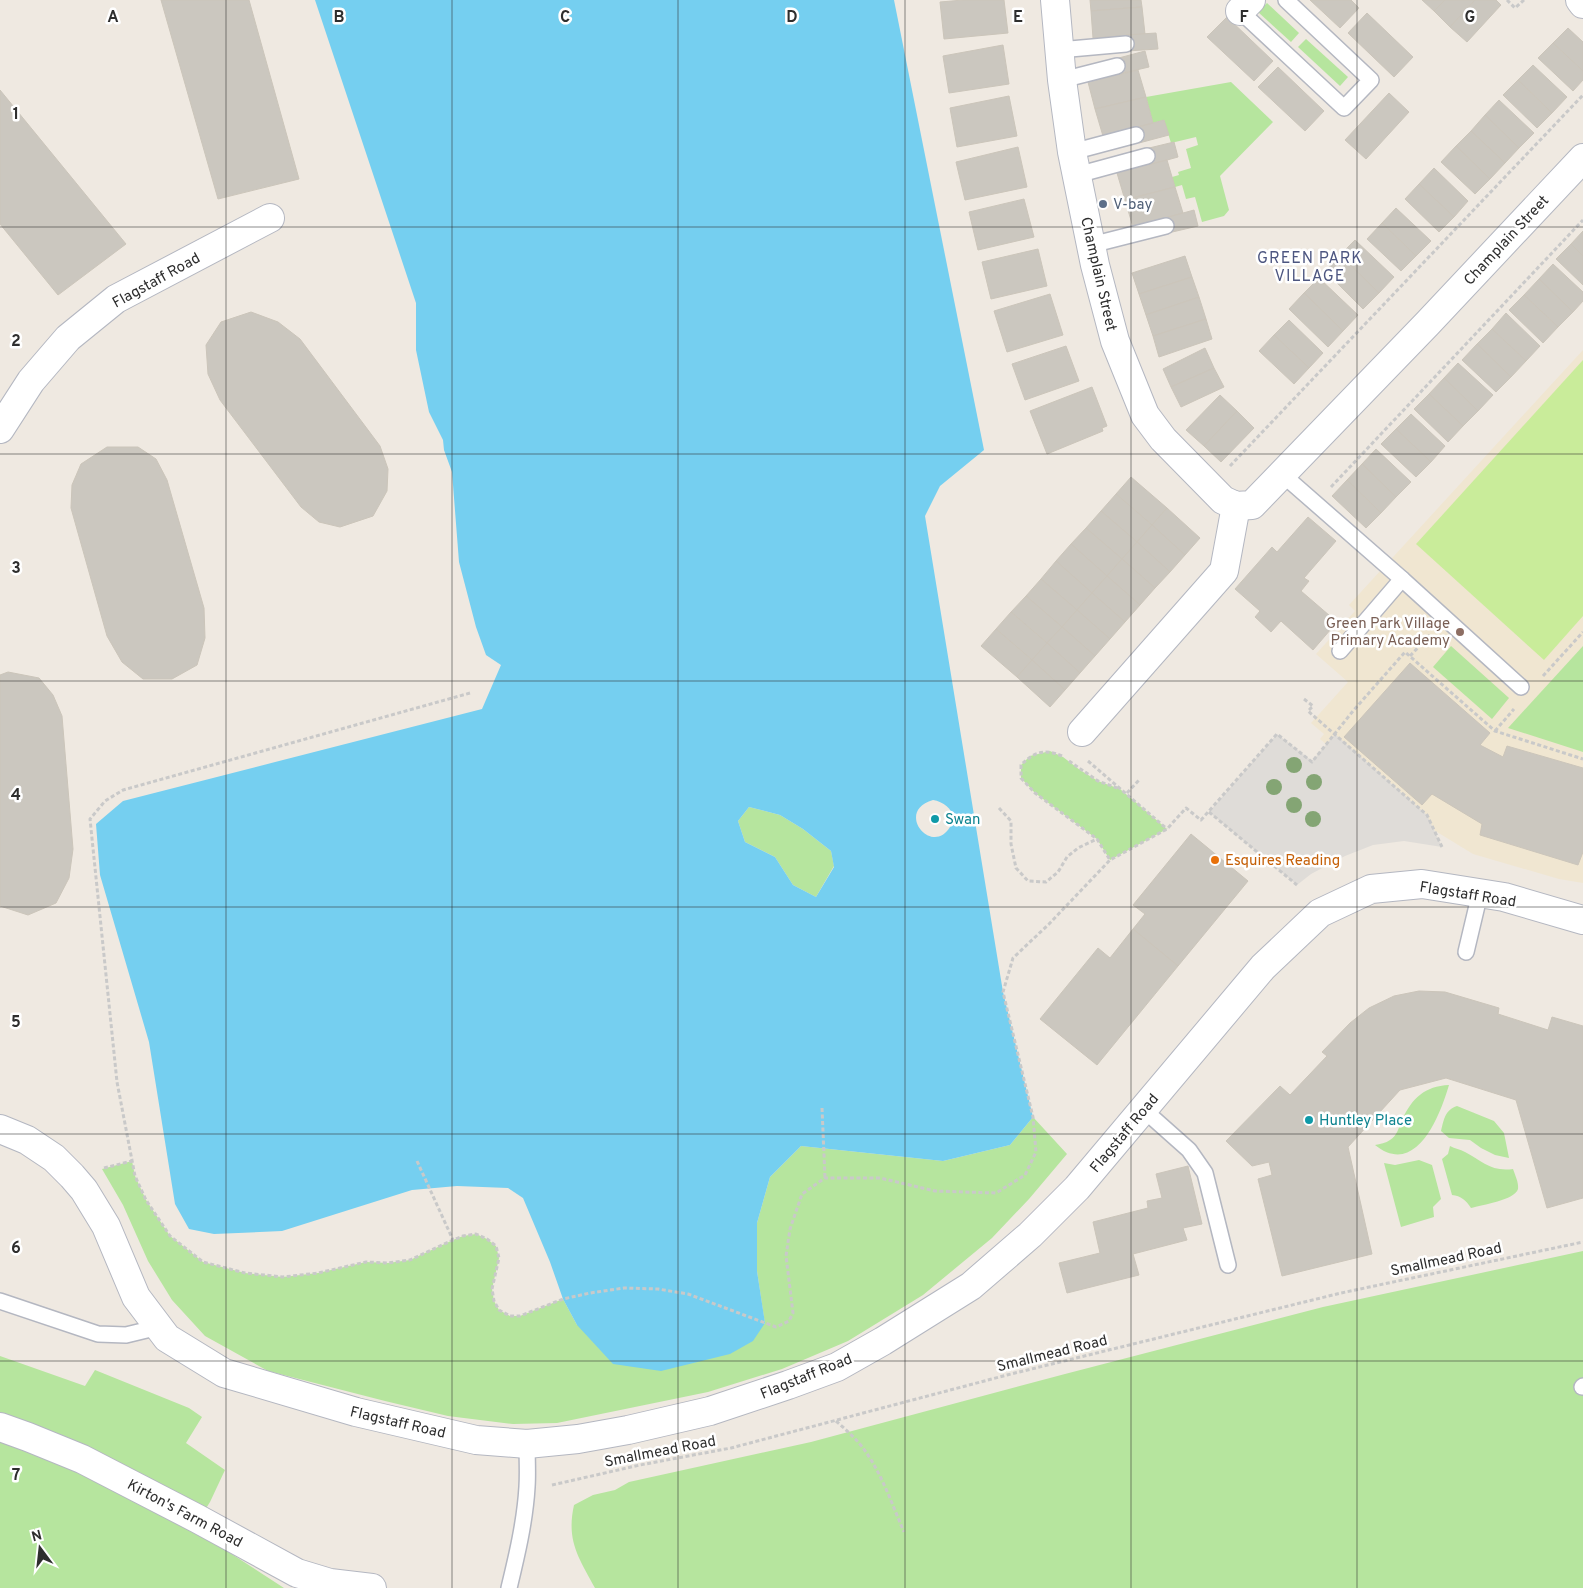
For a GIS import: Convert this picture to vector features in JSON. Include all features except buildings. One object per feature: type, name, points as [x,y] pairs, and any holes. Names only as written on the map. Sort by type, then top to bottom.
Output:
[{"type":"street","name":"Champlain Street","points":[[1055,0],[1062,80],[1074,163],[1115,341],[1144,415],[1156,431],[1223,500],[1236,506],[1252,505],[1447,303],[1583,158]]},
{"type":"street","points":[[1580,0],[1583,4]]},
{"type":"street","name":"Flagstaff Road","points":[[0,429],[30,381],[68,338],[116,300],[270,218]]},
{"type":"street","points":[[1082,732],[1224,571],[1236,506]]},
{"type":"street","name":"Flagstaff Road","points":[[0,1129],[27,1140],[54,1158],[72,1176],[84,1190],[106,1226],[136,1297],[167,1338],[224,1373],[356,1412],[476,1440],[527,1444],[578,1439],[628,1430],[710,1411],[837,1367],[971,1286],[1030,1235],[1077,1188],[1263,967],[1320,913],[1371,889],[1422,884],[1504,897],[1583,920]]},
{"type":"street","name":"Kirton's Farm Road","points":[[0,1427],[82,1459],[297,1573],[330,1583],[372,1588]]},
{"type":"lane","points":[[1245,6],[1344,108],[1371,80],[1286,0]]},
{"type":"lane","points":[[1059,50],[1126,44]]},
{"type":"lane","points":[[1062,80],[1117,66]]},
{"type":"lane","points":[[1074,163],[1136,135]]},
{"type":"lane","points":[[1074,163],[1147,156]]},
{"type":"lane","points":[[1092,245],[1166,226]]},
{"type":"lane","points":[[1282,474],[1521,687]]},
{"type":"lane","points":[[1340,651],[1402,579]]},
{"type":"lane","points":[[1466,952],[1480,893]]},
{"type":"lane","points":[[1144,1110],[1189,1150],[1206,1173],[1228,1265]]},
{"type":"lane","points":[[0,1301],[98,1334],[126,1335],[159,1327]]},
{"type":"lane","points":[[509,1588],[522,1527],[527,1486],[527,1444]]},
{"type":"path","points":[[1507,0],[1516,8],[1524,0]]},
{"type":"path","points":[[1210,487],[1583,95]]},
{"type":"path","points":[[1316,503],[1583,220]]},
{"type":"path","points":[[470,693],[123,790],[105,800],[90,819],[117,1082],[135,1176],[146,1200],[170,1236],[204,1262],[245,1273],[283,1277],[318,1273],[366,1262],[388,1263],[410,1260],[463,1236],[476,1234],[496,1246],[499,1258],[492,1289],[494,1301],[499,1310],[510,1316],[520,1316],[563,1299],[590,1293],[624,1288],[658,1289],[688,1294],[776,1327],[788,1321],[793,1313],[786,1256],[790,1229],[802,1194],[825,1178],[880,1178],[934,1191],[996,1193],[1025,1176],[1036,1152],[1033,1117],[1003,992],[1013,958],[1049,924],[1110,860],[1167,829],[1186,808],[1201,820],[1277,734],[1312,762],[1405,652],[1494,731],[1583,759]]},
{"type":"path","points":[[1304,699],[1312,706],[1308,712],[1427,815],[1442,847]]},
{"type":"path","points":[[1110,860],[1097,839],[1035,792],[1021,778],[1021,765],[1030,756],[1050,751],[1063,756],[1080,770],[1098,781],[1120,788],[1167,829]]},
{"type":"path","points":[[1126,794],[1140,779]]},
{"type":"path","points":[[999,808],[1011,821],[1011,844],[1016,868],[1028,881],[1046,882],[1058,872],[1067,857],[1078,848],[1097,839]]},
{"type":"path","points":[[1209,812],[1297,886]]},
{"type":"path","points":[[822,1108],[825,1178]]},
{"type":"path","points":[[102,1169],[132,1161]]},
{"type":"path","points":[[417,1161],[453,1240]]},
{"type":"path","name":"Smallmead Road","points":[[527,1486],[551,1485],[731,1448],[1007,1375],[1341,1293],[1583,1242]]},
{"type":"path","points":[[836,1421],[860,1444],[876,1470],[884,1484],[904,1532]]},
{"type":"shaded area","name":"Green Park Village Primary Academy","points":[[1583,350],[1583,883],[1559,879],[1473,854],[1406,813],[1320,739],[1324,734],[1311,723],[1348,682],[1316,654],[1355,611],[1349,605]]},
{"type":"shaded area","points":[[1277,734],[1312,761],[1335,734],[1427,815],[1442,847],[1404,841],[1373,845],[1345,856],[1311,874],[1297,885],[1209,812]]},
{"type":"green space","points":[[1267,3],[1299,33],[1291,42],[1258,12]]},
{"type":"green space","points":[[1306,39],[1348,77],[1340,86],[1298,47]]},
{"type":"green space","points":[[1231,82],[1273,122],[1220,176],[1229,210],[1224,216],[1202,222],[1195,197],[1186,199],[1182,185],[1175,187],[1172,177],[1179,175],[1178,172],[1191,168],[1186,149],[1198,145],[1196,137],[1171,143],[1164,120],[1153,123],[1146,97]]},
{"type":"green space","points":[[1583,360],[1583,616],[1544,660],[1416,544]]},
{"type":"green space","points":[[1451,646],[1509,698],[1492,719],[1433,667]]},
{"type":"green space","points":[[1583,646],[1583,752],[1508,728]]},
{"type":"green space","points":[[1050,751],[1063,757],[1098,781],[1120,789],[1167,829],[1110,860],[1097,839],[1035,793],[1021,778],[1021,765],[1030,756]]},
{"type":"green space","points":[[749,807],[780,815],[803,829],[831,851],[834,866],[816,897],[793,885],[775,857],[745,842],[738,821]]},
{"type":"green space","points":[[1449,1085],[1432,1126],[1424,1139],[1414,1149],[1403,1154],[1390,1153],[1375,1145],[1387,1142],[1394,1136],[1410,1105],[1420,1095],[1433,1088]]},
{"type":"green space","points":[[1457,1106],[1494,1121],[1504,1133],[1509,1158],[1495,1155],[1470,1140],[1449,1138],[1441,1131],[1447,1113]]},
{"type":"green space","points":[[1033,1117],[1067,1154],[1029,1199],[992,1238],[923,1295],[848,1341],[782,1369],[708,1392],[557,1423],[513,1424],[448,1416],[385,1401],[268,1371],[205,1336],[172,1300],[148,1261],[123,1205],[102,1169],[132,1161],[135,1176],[146,1200],[170,1236],[203,1262],[245,1273],[283,1277],[318,1273],[366,1262],[388,1263],[410,1260],[463,1236],[476,1234],[496,1246],[499,1258],[492,1289],[494,1301],[499,1310],[510,1316],[520,1316],[563,1299],[577,1325],[765,1324],[757,1271],[757,1223],[770,1177],[801,1146],[943,1161],[1010,1145]]},
{"type":"green space","points":[[1450,1146],[1493,1167],[1505,1170],[1513,1169],[1518,1184],[1516,1193],[1490,1204],[1471,1208],[1463,1199],[1452,1195],[1442,1159],[1448,1154]]},
{"type":"green space","points":[[1419,1160],[1432,1165],[1441,1199],[1433,1207],[1434,1217],[1401,1227],[1384,1163],[1395,1165]]},
{"type":"green space","points":[[1583,1251],[1583,1588],[595,1588],[579,1558],[573,1539],[572,1518],[574,1505],[593,1495],[615,1490],[629,1482],[811,1442],[1323,1307]]},
{"type":"green space","points":[[0,1356],[85,1386],[95,1370],[189,1408],[202,1417],[186,1443],[225,1470],[210,1502],[193,1529],[284,1588],[0,1588]]},
{"type":"water","points":[[315,0],[894,0],[984,450],[940,486],[925,516],[1003,992],[1033,1117],[1010,1145],[943,1161],[801,1146],[770,1177],[757,1223],[757,1271],[765,1323],[753,1341],[730,1354],[661,1371],[613,1364],[577,1325],[563,1299],[550,1262],[523,1198],[508,1188],[457,1186],[412,1190],[282,1231],[214,1234],[189,1229],[175,1204],[149,1042],[100,875],[96,824],[123,801],[482,709],[501,665],[486,655],[476,627],[459,562],[452,472],[444,450],[443,440],[429,412],[416,350],[416,303]],"holes":[[[933,800],[942,803],[950,809],[953,818],[950,827],[943,835],[934,837],[926,835],[916,821],[917,813],[922,806]],[[749,807],[780,815],[803,829],[831,851],[834,867],[816,897],[793,885],[775,857],[745,842],[738,821]]]},
{"type":"place","name":"V-bay","points":[[1103,204]]},
{"type":"place","name":"Green Park Village Primary Academy","points":[[1460,632]]},
{"type":"place","name":"Swan","points":[[935,819]]},
{"type":"place","name":"Esquires Reading","points":[[1215,860]]},
{"type":"place","name":"Huntley Place","points":[[1309,1120]]},
{"type":"district","name":"GREEN PARK VILLAGE","points":[[1310,266]]}]
